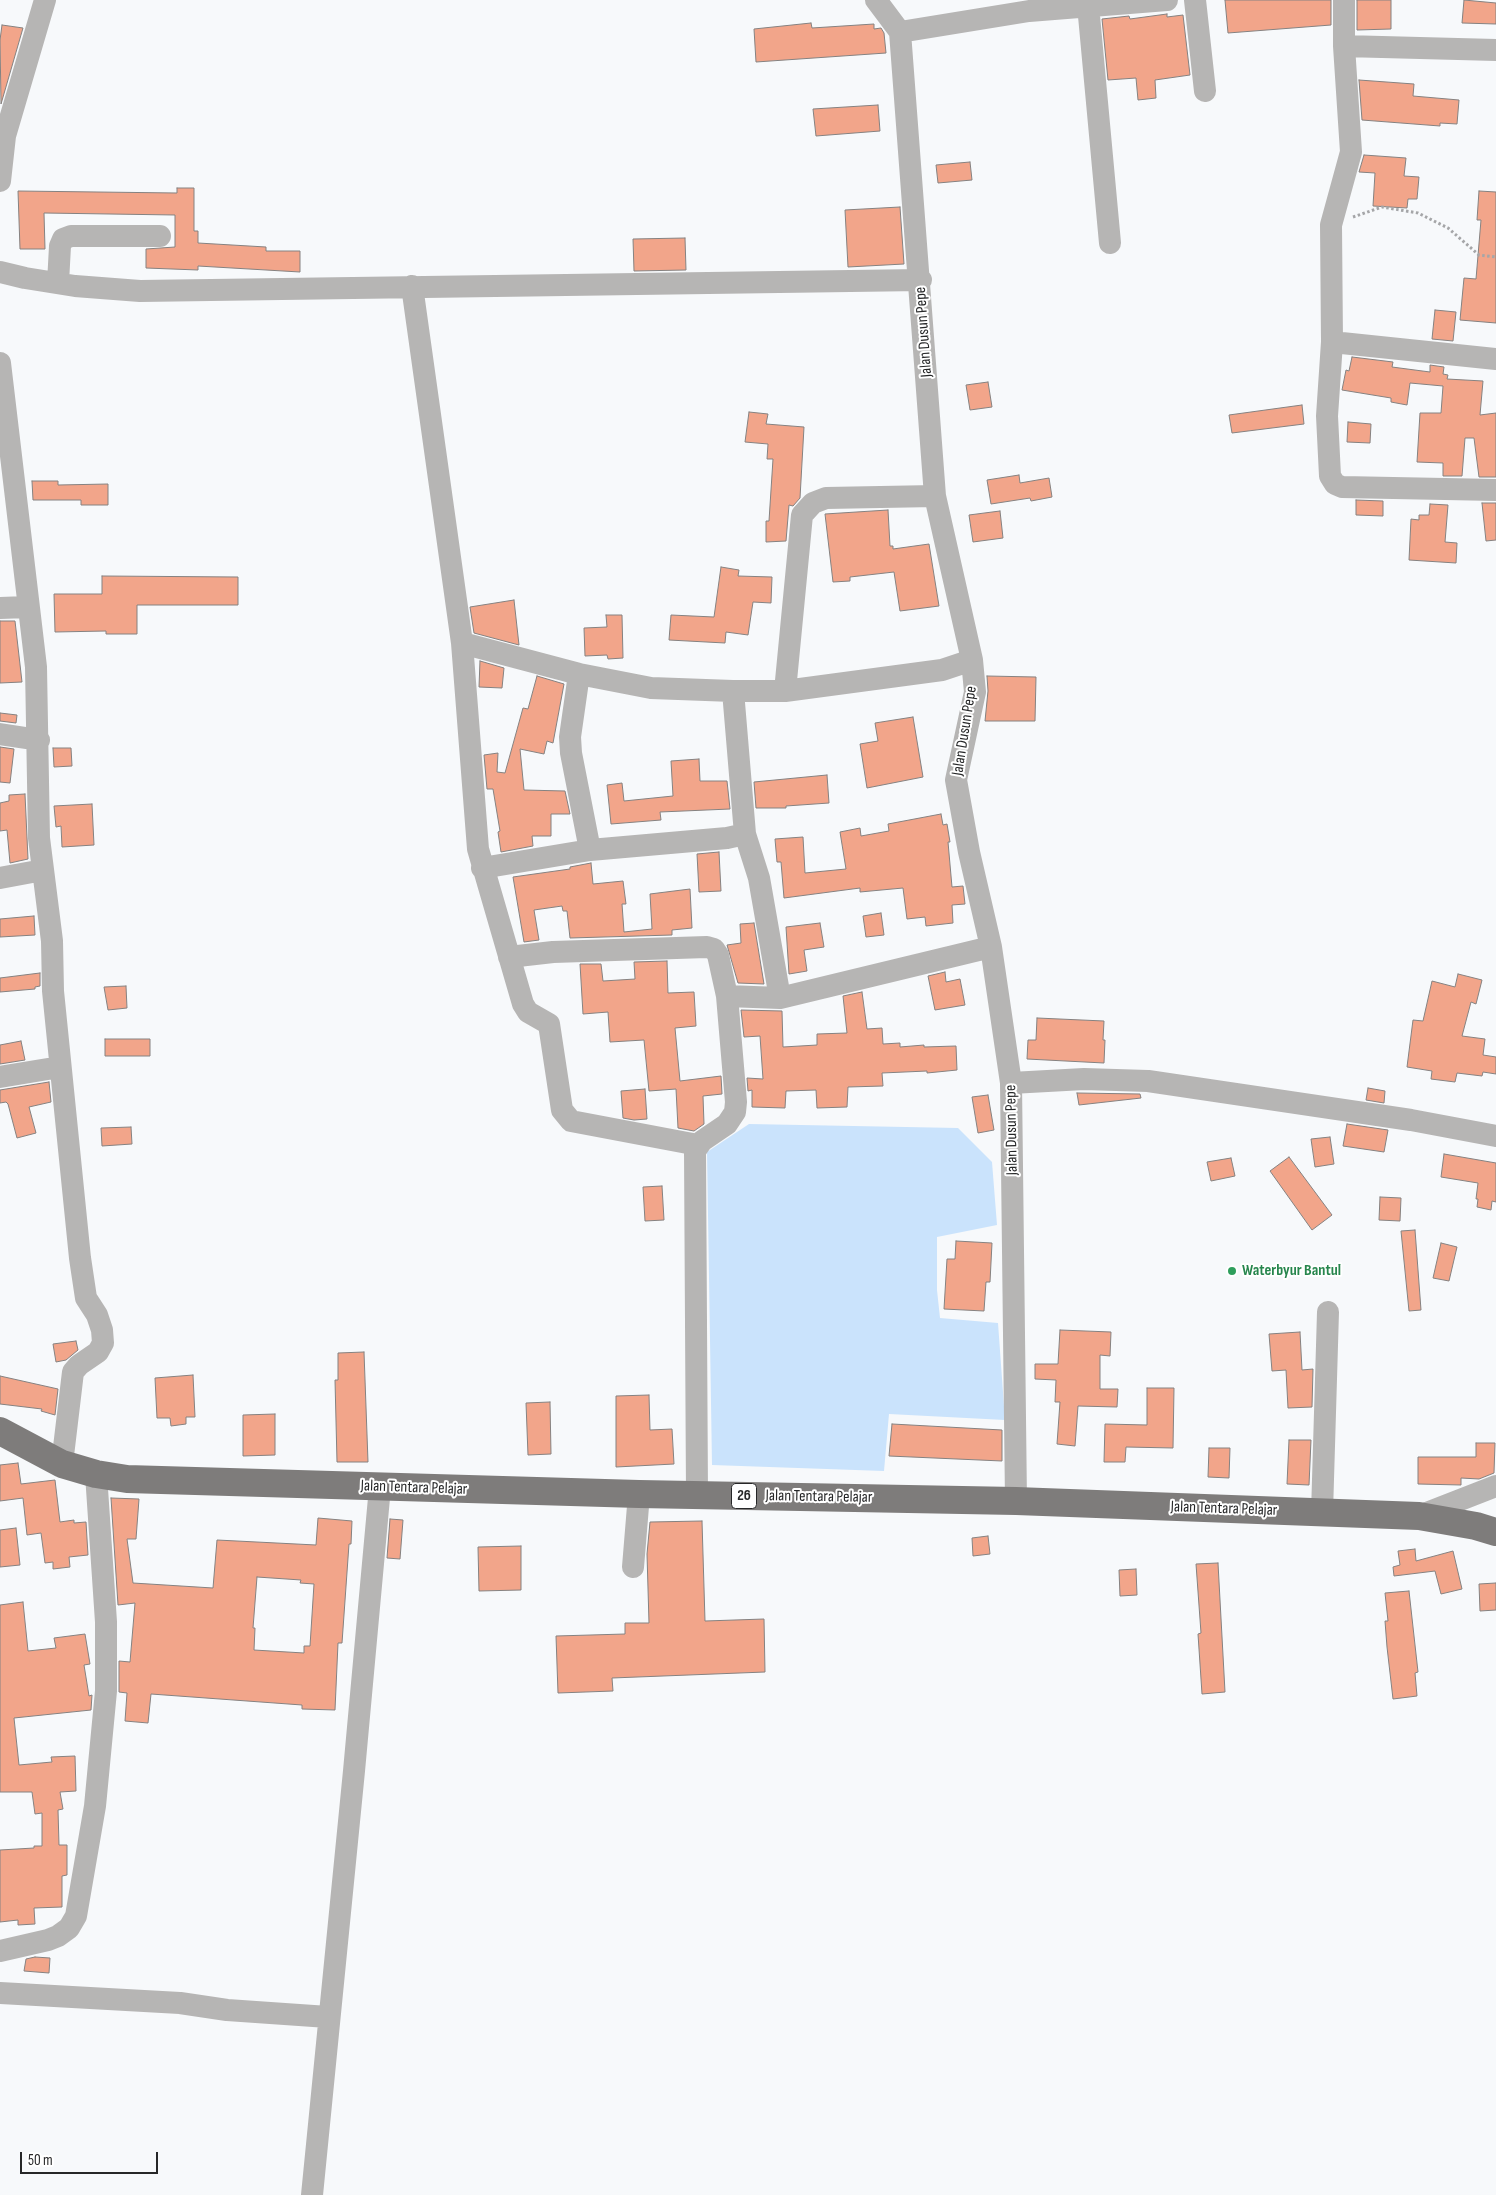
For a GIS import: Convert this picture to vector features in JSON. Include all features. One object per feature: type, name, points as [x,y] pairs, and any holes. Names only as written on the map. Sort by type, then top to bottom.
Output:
[{"type":"main road","name":"Jalan Tentara Pelajar","points":[[0,1431],[62,1464],[96,1474],[127,1479],[639,1494],[1016,1501],[1419,1516],[1476,1526],[1496,1532]]},
{"type":"street","points":[[0,181],[5,136],[45,0]]},
{"type":"street","points":[[876,0],[900,32],[1029,11],[1167,0]]},
{"type":"street","points":[[1195,0],[1205,91]]},
{"type":"street","points":[[1344,0],[1344,46],[1351,152],[1331,225],[1332,342],[1327,416],[1330,476],[1335,484],[1342,487],[1496,490]]},
{"type":"street","points":[[1088,5],[1110,243]]},
{"type":"street","name":"Jalan Dusun Pepe","points":[[900,32],[921,280],[935,496],[972,660],[975,692],[956,780],[969,852],[991,947],[1011,1083],[1016,1501]]},
{"type":"street","points":[[1344,46],[1496,50]]},
{"type":"street","points":[[58,283],[60,246],[63,239],[71,236],[160,236]]},
{"type":"street","points":[[0,272],[58,283],[140,291],[921,280]]},
{"type":"street","points":[[412,286],[462,643],[478,849],[482,868],[524,1004],[528,1012],[549,1024],[562,1110],[571,1122],[698,1145]]},
{"type":"street","points":[[1332,342],[1496,359]]},
{"type":"street","points":[[0,363],[27,607],[36,667],[39,740],[39,838],[52,941],[60,1067],[80,1258],[86,1298],[97,1315],[102,1330],[103,1342],[98,1352],[79,1365],[73,1372],[62,1464]]},
{"type":"street","points":[[785,690],[802,515],[812,503],[826,498],[935,496]]},
{"type":"street","points":[[0,608],[27,607]]},
{"type":"street","points":[[462,643],[579,674],[651,688],[733,691],[785,690],[942,670],[972,660]]},
{"type":"street","points":[[579,674],[570,738],[571,753],[590,850]]},
{"type":"street","points":[[733,691],[745,834],[759,878],[780,998]]},
{"type":"street","points":[[0,734],[39,740]]},
{"type":"street","points":[[482,868],[590,850],[728,838],[745,834]]},
{"type":"street","points":[[0,878],[42,870]]},
{"type":"street","points":[[509,957],[552,952],[707,947],[714,949],[718,955],[727,996],[736,1102],[735,1112],[726,1124],[698,1145],[694,1151],[697,1495]]},
{"type":"street","points":[[727,996],[780,998],[991,947]]},
{"type":"street","points":[[0,1077],[60,1067]]},
{"type":"street","points":[[1011,1083],[1084,1079],[1148,1081],[1411,1120],[1496,1136]]},
{"type":"street","points":[[1322,1513],[1328,1312]]},
{"type":"street","points":[[0,1951],[58,1936],[69,1928],[76,1916],[95,1806],[106,1691],[106,1622],[96,1474]]},
{"type":"street","points":[[1419,1516],[1496,1486]]},
{"type":"street","points":[[312,2195],[380,1487]]},
{"type":"street","points":[[633,1567],[639,1494]]},
{"type":"street","points":[[0,1993],[160,2002],[227,2010],[328,2017]]},
{"type":"path","points":[[1331,225],[1382,207],[1418,213],[1448,228],[1479,255],[1496,257]]},
{"type":"shaded area","points":[[749,1124],[958,1128],[992,1162],[997,1225],[937,1237],[937,1290],[940,1318],[998,1323],[1005,1420],[889,1414],[884,1471],[712,1465],[707,1152]]},
{"type":"building","points":[[1225,0],[1331,0],[1331,25],[1228,33]]},
{"type":"building","points":[[1357,0],[1391,0],[1391,29],[1357,30]]},
{"type":"building","points":[[1464,0],[1496,3],[1496,24],[1462,23]]},
{"type":"building","points":[[1167,14],[1167,17],[1183,15],[1190,75],[1155,80],[1156,98],[1138,100],[1136,78],[1108,80],[1102,19],[1129,16],[1130,19]]},
{"type":"building","points":[[811,23],[812,28],[874,24],[874,29],[881,28],[884,33],[886,53],[756,62],[754,29]]},
{"type":"building","points":[[2,25],[23,28],[1,104],[0,40]]},
{"type":"building","points":[[1359,80],[1414,84],[1413,96],[1459,100],[1457,124],[1440,123],[1440,126],[1362,120]]},
{"type":"building","points":[[878,105],[880,131],[816,136],[813,109]]},
{"type":"building","points":[[1364,155],[1406,158],[1404,176],[1419,177],[1417,199],[1408,199],[1407,208],[1373,206],[1375,173],[1359,172]]},
{"type":"building","points":[[970,162],[972,180],[938,183],[936,165]]},
{"type":"building","points":[[177,188],[194,188],[194,231],[198,231],[198,243],[266,247],[266,251],[300,251],[300,272],[198,266],[198,270],[146,268],[146,249],[175,247],[175,215],[44,213],[45,249],[20,249],[18,191],[177,193]]},
{"type":"building","points":[[1479,191],[1496,192],[1496,323],[1460,320],[1464,278],[1476,279],[1481,220],[1477,220]]},
{"type":"building","points":[[900,207],[904,264],[848,267],[845,210]]},
{"type":"building","points":[[685,238],[686,270],[634,271],[633,239]]},
{"type":"building","points":[[1435,310],[1456,312],[1453,341],[1432,339]]},
{"type":"building","points":[[1352,357],[1393,362],[1392,367],[1430,372],[1430,365],[1444,367],[1443,374],[1448,375],[1447,379],[1483,381],[1480,415],[1496,413],[1496,477],[1479,477],[1474,438],[1465,438],[1462,476],[1443,476],[1443,463],[1417,462],[1420,413],[1441,413],[1443,386],[1410,383],[1407,405],[1391,402],[1391,398],[1342,390],[1346,370],[1349,371]]},
{"type":"building","points":[[988,382],[992,407],[970,410],[966,385]]},
{"type":"building","points":[[1302,405],[1304,424],[1232,433],[1229,415]]},
{"type":"building","points":[[749,412],[768,414],[766,424],[804,427],[800,498],[793,506],[789,505],[786,541],[766,542],[766,521],[769,521],[773,459],[767,459],[768,444],[745,442]]},
{"type":"building","points":[[1348,422],[1371,424],[1370,443],[1347,442]]},
{"type":"building","points":[[1019,475],[1020,483],[1049,478],[1052,497],[1031,501],[1030,498],[991,504],[987,480]]},
{"type":"building","points":[[32,481],[58,481],[58,485],[108,484],[108,505],[81,505],[81,500],[33,500]]},
{"type":"building","points":[[1356,500],[1383,501],[1383,516],[1356,515]]},
{"type":"building","points":[[1482,503],[1496,503],[1496,540],[1486,541]]},
{"type":"building","points":[[1430,504],[1448,505],[1445,542],[1457,543],[1456,563],[1409,560],[1411,519],[1419,520],[1419,515],[1429,515]]},
{"type":"building","points":[[888,510],[890,546],[893,546],[893,549],[929,544],[939,606],[900,611],[894,572],[850,577],[850,581],[833,582],[825,514]]},
{"type":"building","points":[[1000,511],[1003,538],[973,542],[969,515]]},
{"type":"building","points":[[721,567],[739,570],[738,576],[772,577],[771,603],[753,602],[748,635],[726,632],[725,643],[669,640],[671,615],[714,617]]},
{"type":"building","points":[[102,576],[238,577],[238,605],[137,605],[137,634],[106,634],[106,631],[55,632],[54,594],[102,594]]},
{"type":"building","points":[[514,600],[519,645],[474,633],[470,607]]},
{"type":"building","points":[[606,615],[622,615],[623,658],[608,659],[607,655],[585,656],[584,628],[607,627]]},
{"type":"building","points":[[0,621],[15,621],[22,682],[0,683]]},
{"type":"building","points":[[480,661],[504,668],[502,688],[479,687]]},
{"type":"building","points":[[537,676],[564,684],[553,743],[547,741],[544,754],[520,749],[524,790],[565,791],[570,814],[551,814],[551,836],[532,836],[533,846],[501,852],[498,832],[500,831],[493,789],[487,789],[484,755],[498,753],[497,772],[505,773],[523,708],[528,709]]},
{"type":"building","points":[[987,676],[1036,677],[1035,721],[985,721],[988,691]]},
{"type":"building","points":[[0,713],[17,715],[16,723],[0,721]]},
{"type":"building","points":[[913,717],[923,777],[867,788],[860,744],[878,741],[875,723]]},
{"type":"building","points":[[0,747],[14,749],[10,783],[0,782]]},
{"type":"building","points":[[53,748],[71,748],[72,766],[54,767]]},
{"type":"building","points":[[699,759],[700,781],[727,781],[730,809],[660,812],[661,820],[611,824],[607,785],[622,783],[624,801],[673,796],[671,761]]},
{"type":"building","points":[[827,775],[829,803],[786,806],[786,808],[756,808],[754,782]]},
{"type":"building","points":[[25,794],[28,859],[10,863],[7,830],[0,831],[0,803],[9,801],[9,795]]},
{"type":"building","points":[[92,804],[94,845],[62,847],[61,826],[56,827],[54,806]]},
{"type":"building","points":[[941,814],[943,825],[947,824],[950,842],[948,842],[952,887],[963,886],[965,904],[952,905],[953,923],[926,926],[925,917],[907,919],[903,888],[860,892],[860,888],[784,898],[781,862],[777,862],[775,839],[803,837],[805,873],[846,869],[840,832],[860,828],[861,836],[889,831],[888,824]]},
{"type":"building","points":[[719,852],[721,891],[699,892],[697,854]]},
{"type":"building","points":[[591,863],[593,884],[623,881],[626,904],[622,904],[624,932],[652,929],[650,894],[690,889],[692,928],[672,930],[672,935],[570,938],[567,911],[563,911],[562,906],[534,910],[539,940],[524,942],[513,877],[570,869],[570,867]]},
{"type":"building","points":[[881,913],[884,935],[866,937],[863,916]]},
{"type":"building","points":[[34,916],[35,935],[0,937],[0,919]]},
{"type":"building","points":[[754,923],[764,984],[738,983],[727,945],[741,943],[740,924]]},
{"type":"building","points":[[820,923],[824,947],[804,950],[807,971],[789,974],[786,927]]},
{"type":"building","points":[[667,961],[668,993],[694,992],[696,1026],[675,1028],[680,1081],[721,1076],[722,1094],[703,1096],[704,1124],[694,1131],[678,1128],[676,1089],[649,1091],[644,1040],[610,1042],[608,1012],[583,1014],[580,964],[601,964],[603,981],[635,979],[634,962]]},
{"type":"building","points":[[945,972],[946,982],[960,979],[965,1005],[935,1010],[928,976]]},
{"type":"building","points":[[40,973],[40,986],[35,987],[35,989],[0,992],[0,978]]},
{"type":"building","points":[[1458,974],[1482,980],[1476,1004],[1471,1002],[1462,1036],[1485,1039],[1483,1055],[1496,1057],[1496,1074],[1483,1072],[1482,1076],[1457,1073],[1455,1082],[1431,1079],[1432,1071],[1407,1067],[1413,1020],[1423,1021],[1432,981],[1455,987]]},
{"type":"building","points":[[126,986],[127,1008],[108,1010],[104,987]]},
{"type":"building","points":[[862,992],[867,1029],[882,1028],[883,1044],[900,1043],[900,1047],[924,1045],[924,1047],[956,1046],[957,1070],[927,1073],[927,1071],[882,1073],[883,1086],[848,1087],[847,1107],[817,1108],[816,1090],[786,1091],[785,1108],[752,1107],[752,1090],[748,1091],[747,1078],[763,1079],[760,1036],[744,1037],[741,1010],[782,1011],[783,1047],[817,1045],[817,1034],[847,1033],[843,996]]},
{"type":"building","points":[[1037,1018],[1104,1021],[1104,1063],[1027,1059],[1028,1040],[1036,1040]]},
{"type":"building","points":[[105,1039],[150,1039],[150,1056],[105,1056]]},
{"type":"building","points":[[21,1041],[25,1060],[0,1064],[0,1045]]},
{"type":"building","points":[[49,1082],[51,1102],[29,1107],[36,1133],[17,1138],[8,1104],[6,1102],[0,1103],[0,1090]]},
{"type":"building","points":[[1368,1088],[1385,1091],[1384,1103],[1366,1100]]},
{"type":"building","points":[[645,1089],[647,1119],[634,1120],[623,1118],[621,1091]]},
{"type":"building","points":[[1077,1093],[1140,1094],[1141,1098],[1079,1105]]},
{"type":"building","points":[[988,1095],[994,1130],[978,1133],[972,1097]]},
{"type":"building","points":[[1347,1124],[1388,1130],[1384,1152],[1343,1146]]},
{"type":"building","points":[[131,1127],[132,1144],[102,1146],[101,1128]]},
{"type":"building","points":[[1330,1137],[1334,1164],[1315,1167],[1311,1139]]},
{"type":"building","points":[[1444,1154],[1496,1163],[1496,1202],[1492,1201],[1491,1210],[1477,1207],[1478,1183],[1441,1177]]},
{"type":"building","points":[[1289,1157],[1332,1215],[1312,1230],[1270,1171]]},
{"type":"building","points":[[1231,1158],[1235,1176],[1211,1181],[1207,1162]]},
{"type":"building","points":[[662,1186],[664,1220],[645,1221],[643,1187]]},
{"type":"building","points":[[1380,1197],[1401,1198],[1400,1221],[1379,1220]]},
{"type":"building","points":[[1415,1230],[1421,1310],[1409,1311],[1401,1231]]},
{"type":"building","points":[[956,1241],[992,1243],[990,1282],[986,1282],[984,1311],[944,1309],[947,1259],[955,1259]]},
{"type":"building","points":[[1441,1243],[1457,1247],[1449,1281],[1433,1278]]},
{"type":"building","points":[[1060,1330],[1111,1332],[1110,1356],[1100,1355],[1100,1389],[1118,1389],[1117,1407],[1078,1406],[1075,1446],[1057,1444],[1060,1402],[1055,1402],[1056,1380],[1035,1379],[1035,1364],[1058,1364]]},
{"type":"building","points":[[1300,1332],[1302,1370],[1313,1369],[1312,1407],[1288,1408],[1286,1370],[1272,1371],[1269,1334]]},
{"type":"building","points":[[76,1341],[78,1350],[66,1360],[56,1362],[53,1344]]},
{"type":"building","points":[[364,1352],[368,1462],[337,1462],[335,1380],[338,1380],[338,1353]]},
{"type":"building","points":[[193,1375],[195,1417],[186,1417],[186,1424],[171,1426],[170,1418],[157,1418],[155,1378]]},
{"type":"building","points":[[0,1376],[58,1389],[55,1415],[41,1411],[42,1409],[0,1404]]},
{"type":"building","points":[[1147,1388],[1174,1388],[1173,1448],[1126,1447],[1125,1462],[1104,1462],[1105,1424],[1147,1425]]},
{"type":"building","points":[[649,1395],[650,1430],[672,1429],[674,1464],[616,1467],[616,1396]]},
{"type":"building","points":[[550,1402],[551,1454],[528,1455],[526,1403]]},
{"type":"building","points":[[275,1414],[275,1455],[243,1456],[243,1415]]},
{"type":"building","points":[[892,1424],[1002,1430],[1002,1461],[889,1456]]},
{"type":"building","points":[[1289,1440],[1311,1440],[1309,1485],[1287,1484]]},
{"type":"building","points":[[1476,1443],[1495,1443],[1494,1473],[1479,1479],[1461,1478],[1461,1485],[1418,1484],[1418,1457],[1476,1457]]},
{"type":"building","points":[[1209,1448],[1230,1448],[1229,1478],[1208,1477]]},
{"type":"building","points":[[18,1463],[21,1484],[55,1480],[60,1522],[74,1520],[74,1523],[86,1522],[88,1555],[69,1557],[70,1567],[53,1569],[53,1562],[45,1563],[41,1533],[27,1535],[23,1498],[0,1501],[0,1465]]},
{"type":"building","points":[[111,1498],[139,1499],[136,1539],[127,1539],[133,1583],[213,1588],[217,1540],[316,1545],[318,1518],[352,1521],[342,1643],[338,1643],[335,1710],[302,1709],[302,1705],[151,1694],[148,1723],[125,1721],[127,1693],[119,1692],[119,1661],[130,1662],[135,1603],[118,1605]],"holes":[[[257,1577],[301,1580],[300,1583],[314,1584],[310,1646],[304,1646],[304,1653],[254,1650],[255,1628],[253,1628]]]},
{"type":"building","points":[[390,1519],[403,1520],[400,1559],[387,1558]]},
{"type":"building","points":[[702,1521],[705,1621],[764,1619],[765,1672],[612,1678],[613,1691],[558,1693],[556,1636],[625,1634],[625,1623],[649,1623],[647,1554],[650,1522]]},
{"type":"building","points":[[16,1528],[20,1565],[0,1567],[0,1530]]},
{"type":"building","points":[[988,1536],[990,1554],[973,1556],[972,1538]]},
{"type":"building","points":[[521,1546],[521,1590],[479,1591],[478,1547]]},
{"type":"building","points":[[1415,1549],[1416,1561],[1453,1551],[1462,1589],[1441,1594],[1435,1571],[1394,1576],[1393,1567],[1400,1565],[1398,1551]]},
{"type":"building","points":[[1218,1563],[1225,1692],[1202,1694],[1198,1634],[1201,1633],[1196,1564]]},
{"type":"building","points":[[1136,1569],[1137,1595],[1120,1596],[1119,1570]]},
{"type":"building","points":[[1496,1583],[1496,1610],[1480,1611],[1479,1584]]},
{"type":"building","points":[[1409,1591],[1418,1672],[1415,1673],[1417,1696],[1393,1699],[1385,1621],[1388,1621],[1385,1593]]},
{"type":"building","points":[[23,1602],[28,1651],[56,1648],[54,1638],[85,1634],[90,1664],[84,1665],[89,1696],[92,1695],[91,1710],[14,1718],[19,1765],[52,1762],[51,1757],[75,1756],[76,1791],[60,1792],[63,1809],[58,1810],[59,1845],[67,1845],[67,1875],[62,1876],[62,1907],[34,1908],[35,1924],[18,1925],[18,1920],[0,1922],[0,1850],[42,1846],[42,1813],[35,1814],[32,1792],[0,1792],[0,1605]]},
{"type":"building","points":[[35,1957],[50,1958],[49,1973],[24,1971],[26,1959]]},
{"type":"place","name":"Waterbyur Bantul","points":[[1232,1271]]}]
